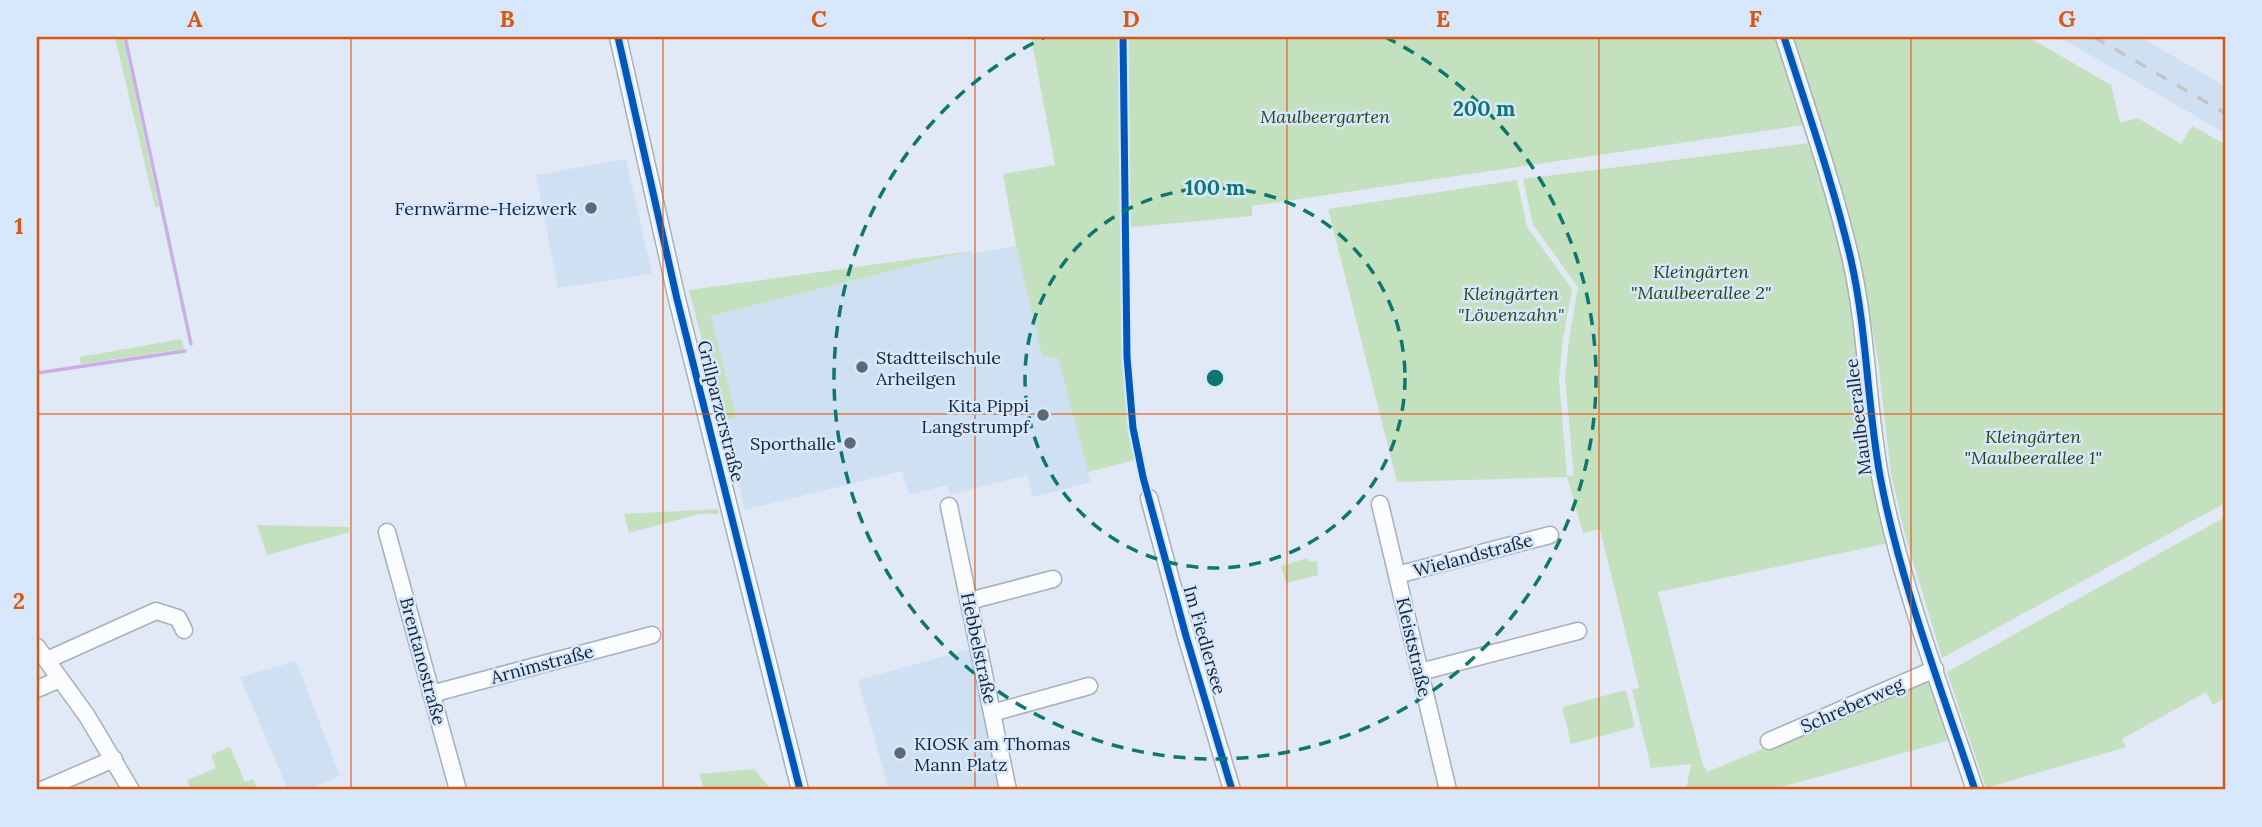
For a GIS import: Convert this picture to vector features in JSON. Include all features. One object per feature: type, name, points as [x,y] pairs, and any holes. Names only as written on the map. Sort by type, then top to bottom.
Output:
[{"type":"street","name":"Grillparzerstraße","points":[[618,37],[677,299],[800,790]]},
{"type":"street","name":"Maulbeerallee","points":[[1784,37],[1851,260],[1863,330],[1880,476],[1894,534],[1975,790]]},
{"type":"street","name":"Im Fiedlersee","points":[[1149,498],[1186,636],[1232,790]]},
{"type":"street","name":"Kleiststraße","points":[[1380,504],[1448,790]]},
{"type":"street","name":"Hebbelstraße","points":[[949,506],[1008,790]]},
{"type":"street","name":"Brentanostraße","points":[[387,532],[458,790]]},
{"type":"street","name":"Wielandstraße","points":[[1397,575],[1550,535]]},
{"type":"street","points":[[969,601],[1053,579]]},
{"type":"street","points":[[131,790],[114,759],[42,654],[156,611],[178,618],[184,630]]},
{"type":"street","points":[[1420,672],[1553,645],[1578,631]]},
{"type":"street","name":"Arnimstraße","points":[[431,694],[652,635]]},
{"type":"street","name":"Schreberweg","points":[[1769,741],[1935,669]]},
{"type":"street","points":[[37,689],[60,679]]},
{"type":"street","points":[[992,713],[1089,686]]},
{"type":"street","points":[[42,790],[114,759]]},
{"type":"shaded area","points":[[2059,37],[2140,37],[2225,86],[2225,133]]},
{"type":"shaded area","points":[[626,159],[652,274],[558,288],[536,175]]},
{"type":"shaded area","name":"Stadtteilschule Arheilgen","points":[[1016,246],[1042,356],[1058,357],[1091,482],[1033,497],[1027,475],[950,495],[947,485],[909,495],[902,471],[745,510],[723,421],[736,417],[711,316],[971,251],[972,254]]},
{"type":"shaded area","points":[[978,647],[1008,790],[878,790],[888,787],[858,680]]},
{"type":"shaded area","points":[[296,661],[340,776],[306,790],[288,790],[240,677]]},
{"type":"green space","points":[[115,37],[123,37],[159,207],[155,207]]},
{"type":"green space","name":"Maulbeergarten","points":[[1031,37],[1774,37],[1803,125],[1252,206],[1252,216],[1122,228],[1125,400],[1135,460],[1088,472],[1058,358],[1042,356],[1016,246],[1003,174],[1055,165]]},
{"type":"green space","name":"Kleingärten \"Maulbeerallee 1\"","points":[[1792,37],[2028,37],[2111,85],[2120,123],[2138,118],[2181,144],[2192,126],[2225,144],[2225,503],[1942,658],[1904,531],[1891,474],[1878,361],[1860,258],[1824,130]]},
{"type":"green space","points":[[1809,143],[1844,262],[1889,543],[1658,592],[1702,762],[1707,772],[1930,680],[1950,740],[1771,790],[1686,790],[1691,764],[1651,768],[1632,689],[1639,688],[1600,529],[1583,533],[1567,477],[1397,482],[1328,209],[1517,180],[1527,227],[1572,289],[1559,379],[1567,476],[1574,476],[1565,379],[1578,287],[1533,225],[1523,179]]},
{"type":"green space","points":[[971,251],[711,316],[736,417],[723,421],[689,290]]},
{"type":"green space","points":[[181,339],[184,349],[81,364],[80,357]]},
{"type":"green space","points":[[718,509],[719,514],[699,514],[629,533],[624,514]]},
{"type":"green space","points":[[2225,517],[2225,698],[2213,705],[2206,692],[2122,739],[2126,747],[1986,788],[1947,672]]},
{"type":"green space","points":[[257,525],[349,527],[350,532],[267,555]]},
{"type":"green space","points":[[1307,558],[1309,562],[1317,561],[1318,575],[1286,583],[1281,566]]},
{"type":"green space","points":[[1626,690],[1635,727],[1571,744],[1562,707]]},
{"type":"green space","points":[[230,747],[245,782],[253,779],[258,790],[191,790],[187,780],[216,768],[211,755]]},
{"type":"green space","points":[[754,769],[769,787],[704,790],[699,774]]},
{"type":"waterway","points":[[125,37],[191,344]]},
{"type":"waterway","points":[[37,373],[185,351]]},
{"type":"railway","points":[[2094,37],[2225,113]]},
{"type":"cycle path","points":[[618,37],[677,299],[800,790]]},
{"type":"cycle path","points":[[1123,37],[1127,357],[1133,428],[1143,477],[1186,636],[1232,790]]},
{"type":"cycle path","points":[[1784,37],[1828,176],[1851,260],[1876,449],[1888,516],[1922,635],[1975,790]]},
{"type":"place","name":"Fernwärme-Heizwerk","points":[[591,208]]},
{"type":"place","name":"Stadtteilschule Arheilgen","points":[[862,367]]},
{"type":"place","name":"Kita Pippi Langstrumpf","points":[[1043,415]]},
{"type":"place","name":"Sporthalle","points":[[850,443]]},
{"type":"place","name":"KIOSK am Thomas Mann Platz","points":[[900,753]]},
{"type":"park label","name":"Kleingärten \"Maulbeerallee 2\"","points":[[1701,281]]},
{"type":"park label","name":"Kleingärten \"Löwenzahn\"","points":[[1511,303]]}]
